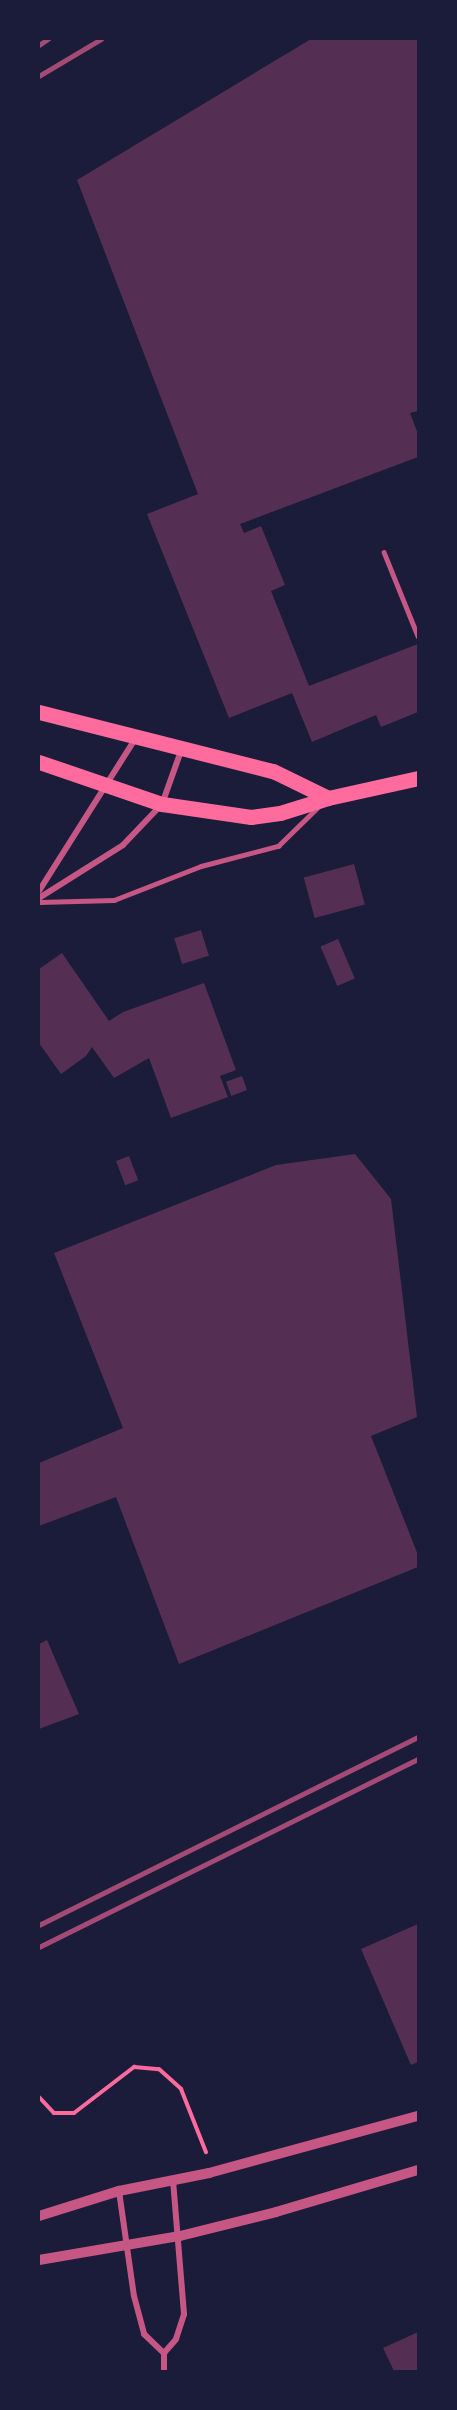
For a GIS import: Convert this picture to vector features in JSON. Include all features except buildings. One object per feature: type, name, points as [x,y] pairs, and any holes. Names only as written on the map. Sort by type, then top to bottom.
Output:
[{"type":"main road","points":[[39,712],[181,751],[273,771],[328,798]]},
{"type":"main road","points":[[39,762],[162,804],[251,817],[280,813],[328,798],[418,778]]},
{"type":"street","points":[[39,891],[104,784],[135,739]]},
{"type":"street","points":[[39,900],[123,845],[162,804],[181,751]]},
{"type":"street","points":[[39,2216],[119,2191],[209,2173],[418,2116]]},
{"type":"street","points":[[39,2260],[180,2236],[276,2212],[418,2170]]},
{"type":"street","points":[[164,2371],[164,2353],[176,2339],[184,2314],[180,2236],[173,2180]]},
{"type":"street","points":[[119,2191],[126,2245],[144,2334],[164,2353]]},
{"type":"lane","points":[[384,552],[418,636]]},
{"type":"lane","points":[[39,900],[114,900],[201,866],[278,846],[328,798]]},
{"type":"path","points":[[39,2097],[54,2113],[74,2113],[134,2067],[159,2068],[181,2089],[200,2129],[209,2173]]},
{"type":"railway","points":[[39,45],[48,39]]},
{"type":"railway","points":[[39,76],[101,39]]},
{"type":"railway","points":[[39,1925],[418,1737]]},
{"type":"railway","points":[[39,1947],[418,1759]]}]
